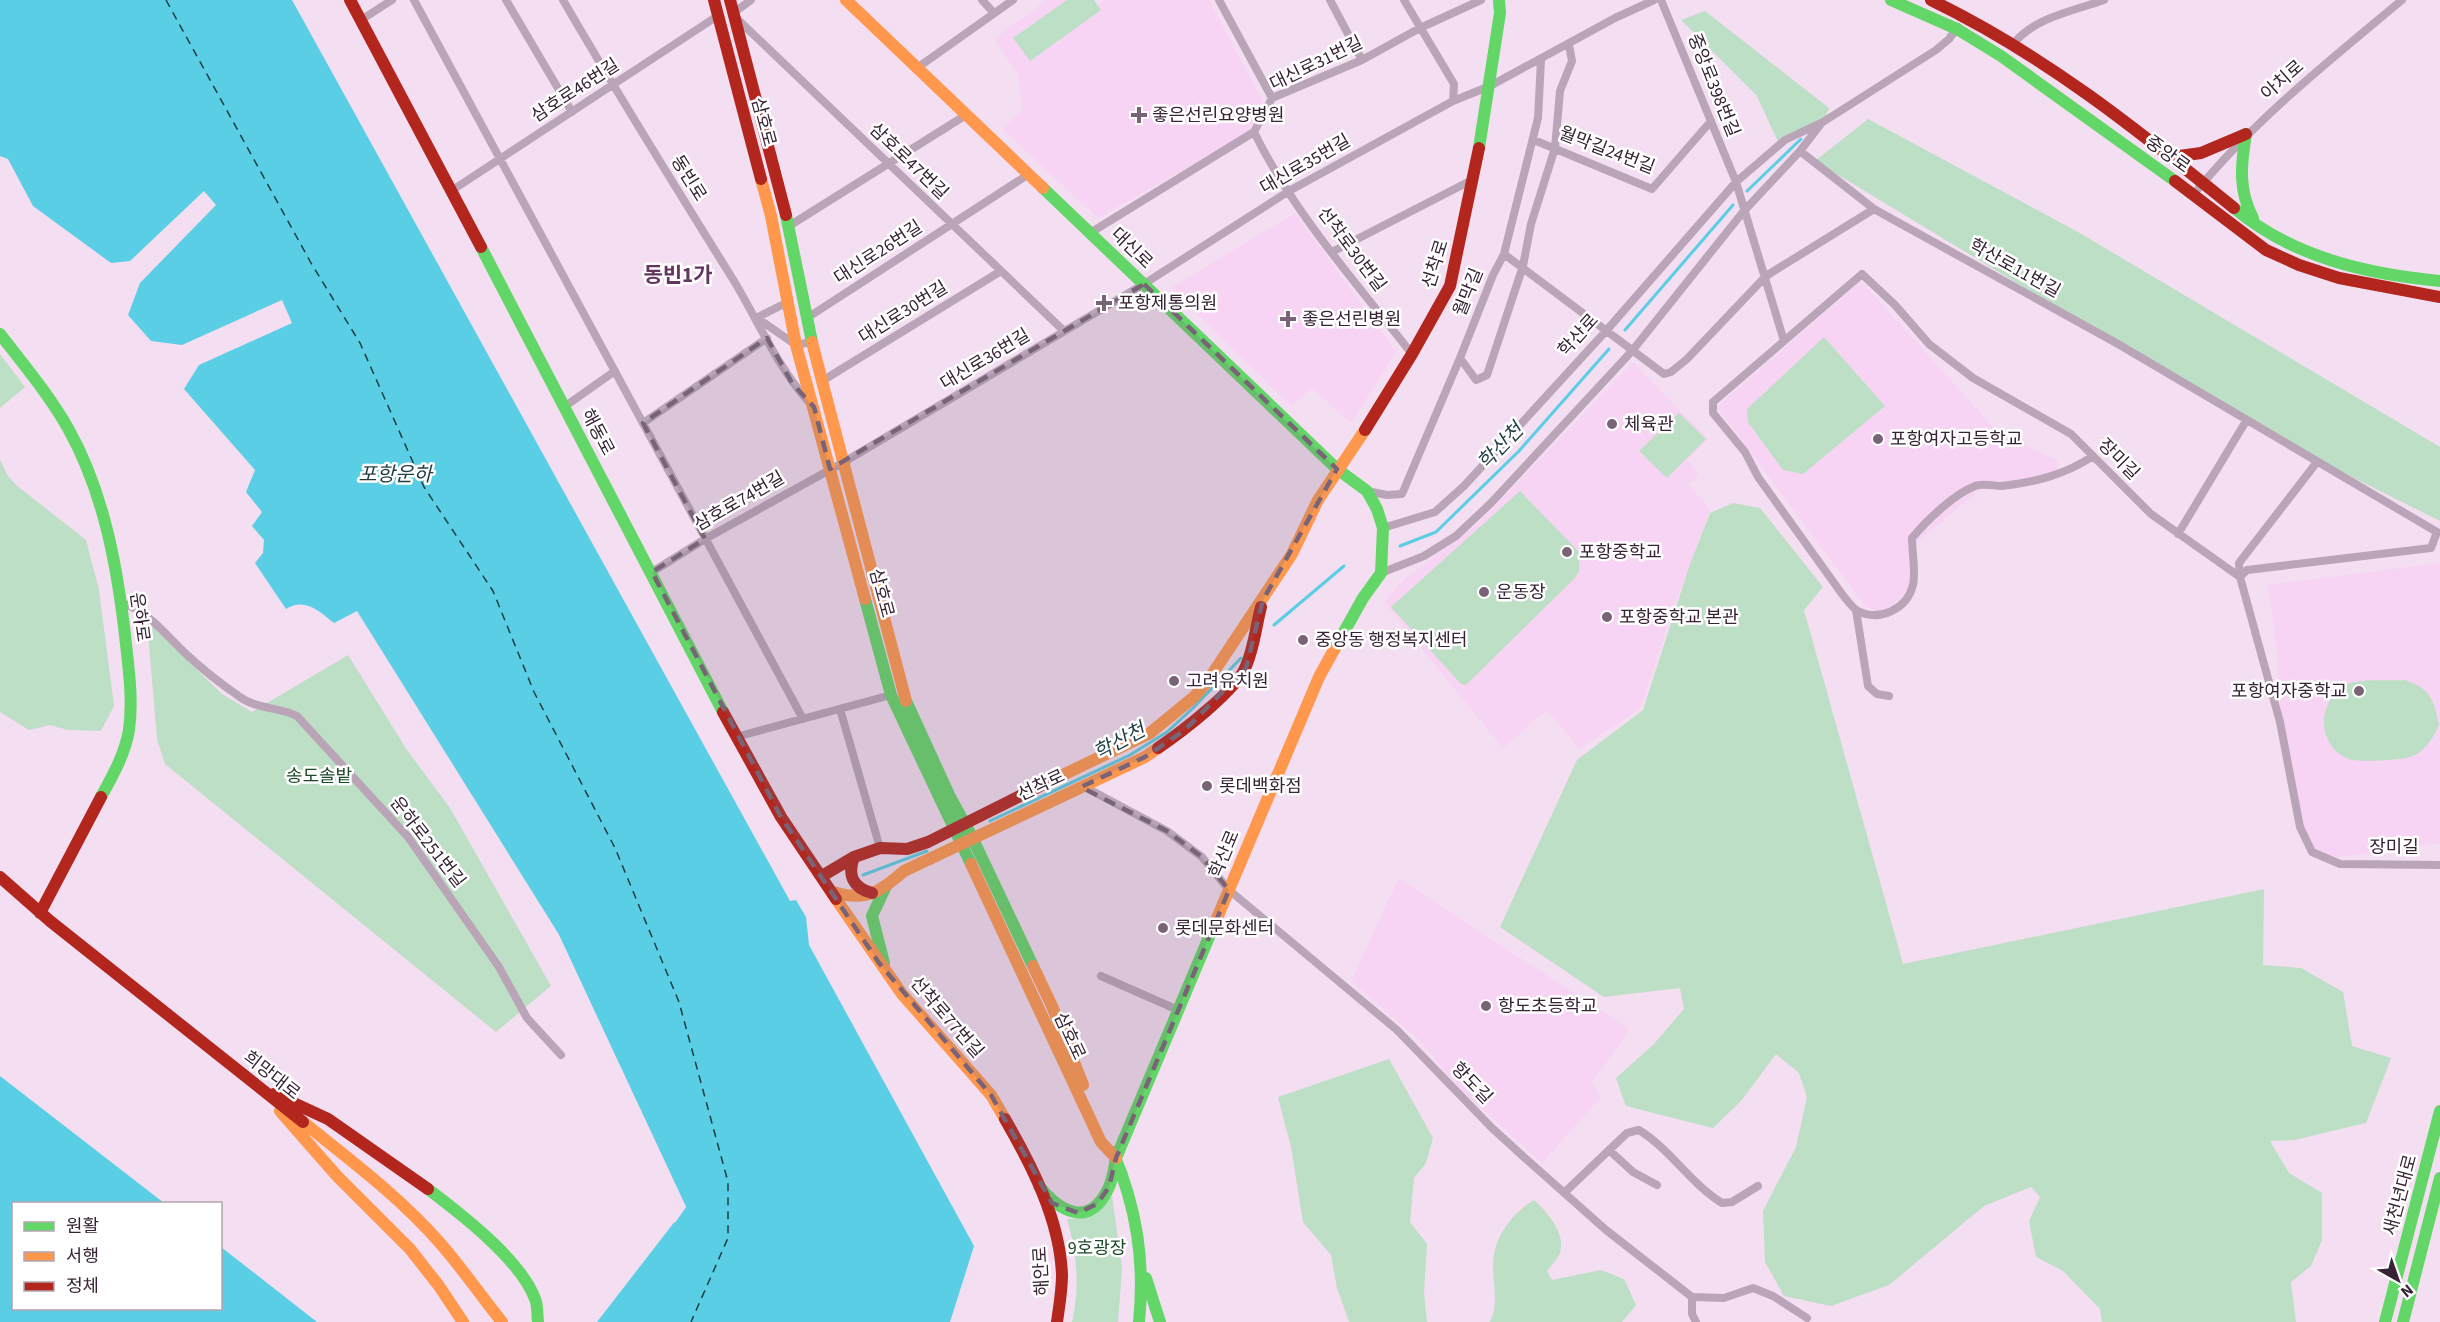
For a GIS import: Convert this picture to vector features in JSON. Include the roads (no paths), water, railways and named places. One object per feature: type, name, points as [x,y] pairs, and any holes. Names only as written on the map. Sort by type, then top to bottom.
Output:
[{"type":"street","name":"해동로","points":[[350,0],[652,572],[736,737],[782,817],[822,876]]},
{"type":"street","points":[[361,21],[392,0]]},
{"type":"street","points":[[414,0],[803,719]]},
{"type":"street","points":[[506,0],[572,112]]},
{"type":"street","name":"동빈로","points":[[563,0],[612,85],[756,318],[796,345]]},
{"type":"street","name":"삼호로","points":[[714,0],[771,216],[796,345],[891,695],[1052,1006],[1086,1095],[1116,1158],[1132,1200],[1142,1251],[1143,1271],[1139,1322]]},
{"type":"street","name":"삼호로","points":[[730,0],[789,226],[812,342],[908,703],[950,797],[959,825]]},
{"type":"street","points":[[732,14],[751,0]]},
{"type":"street","name":"대신로","points":[[846,0],[1337,469],[1367,492],[1377,509],[1383,528]]},
{"type":"street","points":[[982,0],[993,12]]},
{"type":"street","points":[[918,68],[993,12],[1013,0]]},
{"type":"street","points":[[1219,0],[1272,98]]},
{"type":"street","points":[[1330,0],[1362,60]]},
{"type":"street","points":[[1404,0],[1455,84],[1454,101]]},
{"type":"street","name":"대신로31번길","points":[[1254,132],[1272,98],[1362,60],[1420,28],[1481,0]]},
{"type":"street","name":"선착로","points":[[822,876],[854,857],[880,848],[907,849],[928,842],[1150,733],[1194,697],[1207,682],[1292,554],[1318,500],[1362,435],[1412,354],[1450,286],[1474,179],[1490,86],[1500,13],[1499,0]]},
{"type":"street","name":"대신로35번길","points":[[1144,284],[1289,191],[1454,101],[1490,86],[1615,18],[1654,0]]},
{"type":"street","name":"중앙로398번길","points":[[1661,0],[1736,182]]},
{"type":"street","name":"중앙로","points":[[1891,0],[1957,28],[2001,56],[2266,250],[2282,259],[2339,278],[2440,297]]},
{"type":"street","name":"중앙로","points":[[1931,0],[1964,15],[2014,44],[2172,157],[2259,227],[2302,250],[2332,259],[2376,270],[2440,281]]},
{"type":"street","points":[[2014,44],[2025,31],[2040,22],[2104,0]]},
{"type":"street","name":"아치로","points":[[2193,195],[2246,134],[2289,94],[2402,0]]},
{"type":"street","name":"삼호로47번길","points":[[732,14],[1064,331]]},
{"type":"street","name":"학산로","points":[[1383,528],[1435,512],[1464,486],[1606,332],[1736,182],[1785,140],[1822,122],[1936,50],[1957,28],[1964,15]]},
{"type":"street","name":"삼호로46번길","points":[[451,191],[717,16]]},
{"type":"street","points":[[1460,358],[1476,380],[1487,375],[1523,266],[1531,224],[1555,148],[1560,91],[1572,61],[1569,45]]},
{"type":"street","name":"월막길","points":[[1367,492],[1387,495],[1402,494],[1460,358],[1492,275],[1504,254],[1534,140],[1538,118],[1540,60]]},
{"type":"street","points":[[789,226],[966,115]]},
{"type":"street","name":"월막길24번길","points":[[1534,140],[1652,189],[1711,121]]},
{"type":"street","name":"학산로","points":[[1038,1186],[1052,1203],[1062,1209],[1078,1213],[1097,1204],[1109,1187],[1116,1158],[1319,677],[1364,598],[1381,573],[1424,556],[1456,536],[1543,448],[1632,351],[1743,212],[1800,152],[1822,122]]},
{"type":"street","points":[[1090,233],[1254,132]]},
{"type":"street","name":"선착로30번길","points":[[1254,132],[1269,162],[1332,252],[1412,354]]},
{"type":"street","points":[[2172,157],[2186,157],[2214,150],[2246,134]]},
{"type":"street","points":[[2246,134],[2241,191],[2259,227]]},
{"type":"street","name":"학산로11번길","points":[[1800,152],[1874,209],[2118,344],[2437,532],[2431,548],[2247,570],[2240,578]]},
{"type":"street","name":"대신로26번길","points":[[807,318],[1029,174]]},
{"type":"street","points":[[1332,252],[1474,179]]},
{"type":"street","points":[[1736,182],[1743,212],[1766,276],[1784,341],[1713,402],[1713,413],[1745,452],[1758,477],[1856,610],[1871,615],[1890,613],[1900,608],[1913,584],[1912,538],[1931,517],[1964,492],[1977,484],[1991,487],[2013,485],[2055,475],[2093,456]]},
{"type":"street","points":[[1504,254],[1664,374],[1671,372],[1687,359],[1766,276],[1874,209]]},
{"type":"street","name":"대신로30번길","points":[[822,381],[1000,271]]},
{"type":"street","name":"장미길","points":[[1784,341],[1862,274],[1895,305],[1929,344],[1973,378],[2071,434],[2151,514],[2240,578],[2280,722],[2300,827],[2312,852],[2340,864],[2440,864]]},
{"type":"street","name":"대신로36번길","points":[[844,462],[1144,284]]},
{"type":"street","points":[[788,302],[756,318],[792,383],[814,407]]},
{"type":"street","name":"운하로","points":[[0,334],[51,402],[81,455],[107,527],[120,602],[131,705],[127,744],[115,774],[40,913]]},
{"type":"street","points":[[644,423],[767,338]]},
{"type":"street","points":[[796,345],[812,342]]},
{"type":"street","points":[[564,407],[615,371]]},
{"type":"street","points":[[2178,534],[2246,421]]},
{"type":"street","name":"삼호로74번길","points":[[652,572],[705,539],[844,462]]},
{"type":"street","points":[[2240,578],[2239,563],[2317,462]]},
{"type":"street","points":[[1381,573],[1383,528]]},
{"type":"street","name":"선착로","points":[[833,892],[857,899],[872,893],[886,886],[904,871],[967,839],[1145,757],[1185,730],[1222,696],[1246,668],[1263,600]]},
{"type":"street","name":"운하로251번길","points":[[120,602],[150,617],[186,654],[240,697],[253,704],[282,709],[297,716],[408,837],[499,968],[527,1018],[561,1055]]},
{"type":"street","points":[[1856,610],[1868,686],[1877,694],[1889,696]]},
{"type":"street","points":[[736,737],[891,695]]},
{"type":"street","points":[[840,709],[880,848]]},
{"type":"street","name":"항도길","points":[[1083,786],[1167,831],[1202,857],[1229,890],[1397,1030],[1492,1128],[1564,1193],[1606,1230],[1692,1297]]},
{"type":"street","points":[[854,857],[850,867],[854,883],[858,888],[872,893]]},
{"type":"street","name":"선착로77번길","points":[[822,876],[888,976],[991,1095],[1038,1186]]},
{"type":"street","name":"희망대로","points":[[0,877],[40,913],[369,1174],[440,1243],[502,1322]]},
{"type":"street","points":[[886,886],[872,916],[888,976]]},
{"type":"street","points":[[1101,976],[1178,1010]]},
{"type":"street","points":[[261,1089],[304,1141],[410,1249],[440,1286],[463,1322]]},
{"type":"street","points":[[261,1089],[291,1100],[327,1118],[389,1159],[486,1236],[534,1292],[540,1308],[538,1322]]},
{"type":"street","name":"새천년대로","points":[[2385,1322],[2440,1111]]},
{"type":"street","points":[[1564,1193],[1626,1133],[1639,1130],[1708,1195],[1722,1203],[1732,1202],[1758,1186]]},
{"type":"street","points":[[1609,1150],[1633,1173],[1657,1185]]},
{"type":"street","name":"새천년대로","points":[[2403,1322],[2440,1179]]},
{"type":"street","name":"해안로","points":[[1038,1186],[1056,1231],[1062,1261],[1062,1293],[1057,1322]]},
{"type":"street","points":[[1143,1271],[1160,1322]]},
{"type":"street","points":[[1696,1322],[1692,1314],[1692,1297],[1724,1298],[1753,1288],[1773,1296],[1806,1318]]},
{"type":"water","name":"포항운하","points":[[0,0],[292,0],[790,901],[796,900],[806,917],[809,945],[974,1246],[950,1322],[597,1322],[686,1207],[558,933],[357,611],[334,623],[306,605],[299,604],[286,609],[255,563],[263,553],[264,540],[252,526],[262,512],[246,492],[255,470],[184,389],[199,365],[292,323],[282,300],[182,345],[151,341],[128,315],[140,283],[216,205],[204,191],[130,261],[111,263],[33,206],[8,159],[0,156]]},
{"type":"water","points":[[0,1076],[163,1202],[12,1202],[12,1310],[222,1310],[222,1248],[317,1322],[0,1322]]},
{"type":"waterway","points":[[1747,191],[1801,139]]},
{"type":"waterway","name":"학산천","points":[[1625,330],[1733,205]]},
{"type":"waterway","name":"학산천","points":[[1400,546],[1436,532],[1519,451],[1609,349]]},
{"type":"waterway","name":"학산천","points":[[1274,625],[1344,566]]},
{"type":"waterway","name":"학산천","points":[[990,821],[1130,755],[1167,732],[1241,658]]},
{"type":"waterway","name":"학산천","points":[[863,875],[927,851]]},
{"type":"place","name":"좋은선린요양병원","points":[[1139,115]]},
{"type":"place","name":"포항제통의원","points":[[1104,303]]},
{"type":"place","name":"좋은선린병원","points":[[1288,319]]},
{"type":"place","name":"체육관","points":[[1612,424]]},
{"type":"place","name":"포항여자고등학교","points":[[1878,439]]},
{"type":"place","name":"포항중학교","points":[[1567,552]]},
{"type":"place","name":"운동장","points":[[1484,592]]},
{"type":"place","name":"포항중학교 본관","points":[[1607,617]]},
{"type":"place","name":"중앙동 행정복지센터","points":[[1303,640]]},
{"type":"place","name":"고려유치원","points":[[1174,681]]},
{"type":"place","name":"포항여자중학교","points":[[2359,691]]},
{"type":"place","name":"롯데백화점","points":[[1207,786]]},
{"type":"place","name":"롯데문화센터","points":[[1163,928]]},
{"type":"place","name":"항도초등학교","points":[[1486,1006]]},
{"type":"district","name":"동빈1가","points":[[678,275]]},
{"type":"park label","name":"송도솔밭","points":[[319,776]]},
{"type":"park label","name":"9호광장","points":[[1097,1248]]}]
